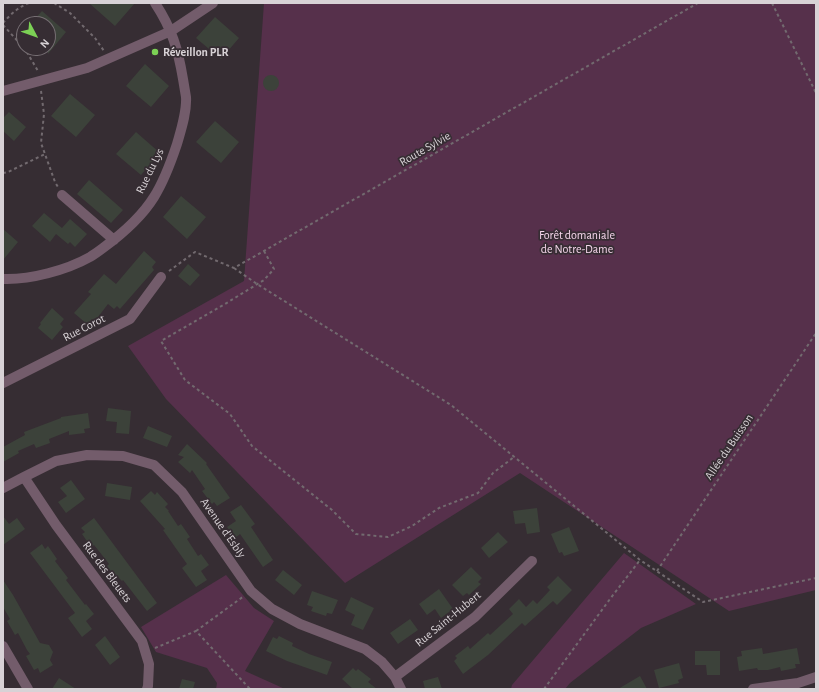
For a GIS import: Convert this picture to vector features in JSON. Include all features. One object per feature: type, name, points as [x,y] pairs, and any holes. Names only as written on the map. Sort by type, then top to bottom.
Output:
[{"type":"street","name":"Rue du Lys","points":[[3,279],[34,277],[63,269],[91,257],[137,220],[154,197],[168,171],[183,124],[186,98],[180,61],[171,31],[165,18],[155,3]]},
{"type":"street","points":[[3,91],[87,68],[171,31],[213,3]]},
{"type":"street","points":[[62,195],[114,240]]},
{"type":"street","name":"Rue Corot","points":[[3,383],[130,319],[161,277]]},
{"type":"street","name":"Avenue d'Esbly","points":[[3,488],[56,461],[87,455],[123,456],[154,465],[182,492],[251,591],[272,609],[300,624],[365,649],[382,662],[395,677],[401,689]]},
{"type":"street","name":"Rue des Bleuets","points":[[24,477],[56,525],[142,640],[149,664],[148,686],[146,689]]},
{"type":"street","name":"Rue Saint-Hubert","points":[[395,677],[475,616],[532,561]]},
{"type":"street","points":[[3,646],[28,689]]},
{"type":"street","points":[[754,689],[798,683],[816,677]]},
{"type":"path","points":[[29,3],[16,10],[3,24],[25,49],[38,70],[44,114],[42,143],[55,182],[62,195]]},
{"type":"path","points":[[54,3],[70,13],[95,38],[109,58]]},
{"type":"path","name":"Route Sylvie","points":[[234,268],[698,3]]},
{"type":"path","points":[[772,3],[816,93]]},
{"type":"path","points":[[3,173],[45,154]]},
{"type":"path","points":[[264,251],[274,269],[264,280],[161,341],[185,380],[230,414],[252,446],[332,510],[356,534],[388,537],[412,526],[439,508],[478,493],[493,473],[514,457]]},
{"type":"path","points":[[161,277],[195,252],[234,268],[257,284],[451,405],[640,560],[703,602],[816,578]]},
{"type":"path","name":"Allée du Buisson","points":[[657,572],[816,333]]},
{"type":"path","points":[[544,689],[640,560]]},
{"type":"path","points":[[146,652],[196,631],[251,591]]},
{"type":"path","points":[[196,631],[250,689]]},
{"type":"green space","name":"Forêt domaniale de Notre-Dame","points":[[264,3],[816,3],[816,590],[729,611],[520,473],[345,583],[166,399],[128,346],[244,281]]},
{"type":"green space","points":[[624,553],[696,604],[641,628],[570,683],[565,689],[511,689],[512,685]]},
{"type":"green space","points":[[226,575],[254,608],[274,621],[245,671],[285,689],[216,689],[217,683],[207,668],[156,652],[141,627]]},
{"type":"building","points":[[89,3],[135,3],[115,26]]},
{"type":"building","points":[[42,11],[48,16],[37,16]]},
{"type":"building","points":[[215,17],[239,38],[221,59],[196,38]]},
{"type":"building","points":[[56,23],[66,32],[56,44]]},
{"type":"building","points":[[145,64],[169,86],[151,107],[126,86]]},
{"type":"building","points":[[271,75],[277,77],[279,83],[277,89],[271,91],[265,89],[263,83],[265,77]]},
{"type":"building","points":[[70,94],[95,115],[76,137],[51,116]]},
{"type":"building","points":[[9,112],[26,127],[14,141],[3,131],[3,118]]},
{"type":"building","points":[[215,121],[239,142],[221,163],[196,142]]},
{"type":"building","points":[[136,132],[160,153],[141,175],[116,154]]},
{"type":"building","points":[[89,180],[123,210],[111,223],[77,194]]},
{"type":"building","points":[[181,196],[206,217],[187,239],[163,217]]},
{"type":"building","points":[[44,213],[62,228],[70,219],[87,234],[75,247],[70,242],[68,244],[56,234],[50,242],[32,226]]},
{"type":"building","points":[[3,229],[18,242],[3,260]]},
{"type":"building","points":[[144,251],[156,262],[152,267],[154,270],[120,309],[117,306],[114,309],[108,304],[95,321],[92,319],[87,324],[74,313],[91,294],[88,292],[104,274],[116,284]]},
{"type":"building","points":[[188,264],[200,275],[190,286],[178,276]]},
{"type":"building","points":[[52,308],[64,319],[60,324],[63,327],[52,340],[38,328],[41,324],[40,323]]},
{"type":"building","points":[[108,408],[131,411],[129,434],[116,433],[117,422],[106,421]]},
{"type":"building","points":[[88,413],[90,428],[84,429],[85,433],[69,435],[69,431],[49,439],[50,443],[36,448],[34,444],[18,451],[19,453],[3,462],[3,447],[25,435],[24,432],[61,417]]},
{"type":"building","points":[[148,426],[172,436],[167,447],[143,438]]},
{"type":"building","points":[[187,444],[207,463],[206,464],[230,498],[217,506],[214,502],[212,504],[202,491],[205,489],[192,470],[190,473],[178,462],[184,457],[178,455]]},
{"type":"building","points":[[71,480],[85,499],[66,513],[58,502],[67,496],[60,488]]},
{"type":"building","points":[[107,483],[132,487],[130,500],[105,496]]},
{"type":"building","points":[[151,491],[155,495],[157,492],[168,504],[165,507],[178,526],[181,524],[190,537],[187,539],[198,556],[201,554],[209,565],[201,571],[207,580],[196,587],[182,568],[187,564],[163,530],[165,529],[140,501]]},
{"type":"building","points":[[241,505],[255,524],[251,527],[273,560],[263,567],[240,534],[235,538],[227,527],[236,521],[230,512]]},
{"type":"building","points":[[537,508],[540,532],[527,534],[525,523],[515,524],[513,511]]},
{"type":"building","points":[[3,516],[9,524],[17,518],[25,529],[3,545]]},
{"type":"building","points":[[94,518],[157,603],[147,611],[123,580],[122,581],[118,577],[116,578],[107,566],[109,564],[106,560],[94,545],[91,547],[82,534],[85,532],[81,528]]},
{"type":"building","points":[[569,527],[579,551],[564,556],[562,552],[559,553],[551,534]]},
{"type":"building","points":[[498,532],[508,542],[489,558],[481,548]]},
{"type":"building","points":[[42,544],[45,549],[48,546],[57,559],[55,561],[68,578],[66,580],[85,605],[86,604],[94,614],[86,621],[92,629],[82,637],[68,618],[75,613],[30,553]]},
{"type":"building","points":[[471,567],[482,578],[478,582],[481,584],[469,595],[467,593],[463,596],[452,585]]},
{"type":"building","points":[[283,570],[302,585],[294,595],[275,580]]},
{"type":"building","points":[[558,576],[572,590],[557,605],[553,601],[525,626],[522,623],[488,655],[463,674],[454,661],[457,658],[455,656],[468,646],[470,649],[488,633],[490,635],[513,614],[509,609],[519,599],[526,607],[533,600],[537,604],[550,590],[547,587]]},
{"type":"building","points":[[3,580],[40,643],[49,645],[53,652],[50,660],[53,665],[40,673],[38,668],[34,670],[26,656],[30,654],[18,633],[15,635],[7,621],[10,619],[3,607]]},
{"type":"building","points":[[439,589],[453,609],[441,618],[435,609],[427,615],[419,604]]},
{"type":"building","points":[[312,591],[338,600],[332,614],[327,613],[326,616],[311,611],[313,607],[307,605]]},
{"type":"building","points":[[351,597],[374,608],[363,630],[351,625],[355,615],[345,610]]},
{"type":"building","points":[[410,619],[418,630],[398,644],[390,633]]},
{"type":"building","points":[[105,636],[120,657],[110,665],[95,645]]},
{"type":"building","points":[[279,636],[293,643],[292,646],[332,662],[327,675],[287,661],[266,651],[273,637],[277,639]]},
{"type":"building","points":[[762,648],[763,654],[797,648],[800,664],[795,664],[796,668],[781,671],[780,667],[768,670],[758,670],[757,668],[739,671],[737,657],[742,656],[741,651]]},
{"type":"building","points":[[695,651],[720,651],[720,675],[707,675],[706,665],[695,665]]},
{"type":"building","points":[[679,663],[683,678],[678,680],[679,683],[659,688],[654,670]]},
{"type":"building","points":[[353,668],[356,671],[358,669],[371,679],[368,682],[377,689],[353,689],[342,679]]},
{"type":"building","points":[[640,676],[647,689],[618,689]]},
{"type":"building","points":[[438,677],[442,689],[425,689],[423,681]]},
{"type":"building","points":[[59,678],[76,689],[52,689]]},
{"type":"building","points":[[182,679],[195,682],[193,689],[179,689]]},
{"type":"place","name":"Réveillon PLR","points":[[155,52]]}]
